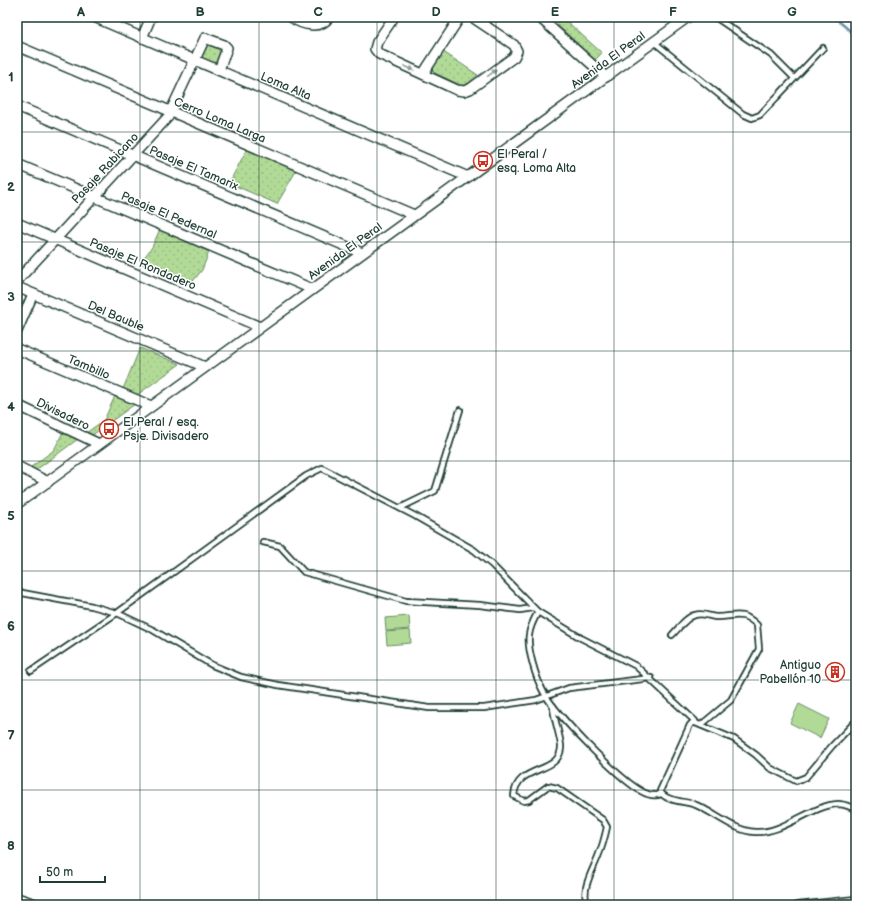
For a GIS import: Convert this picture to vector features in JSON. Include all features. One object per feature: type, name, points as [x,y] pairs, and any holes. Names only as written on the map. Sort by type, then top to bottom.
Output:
[{"type":"street","name":"Loma Alta","points":[[94,17],[468,176]]},
{"type":"street","points":[[142,38],[151,17]]},
{"type":"street","points":[[290,17],[316,26],[323,24],[329,17]]},
{"type":"street","points":[[394,17],[377,42],[375,49],[379,54],[464,91],[470,89],[514,57],[517,51],[514,45],[472,17]]},
{"type":"street","points":[[423,74],[460,17]]},
{"type":"street","points":[[539,17],[606,77]]},
{"type":"street","name":"Avenida El Peral","points":[[17,504],[688,17]]},
{"type":"street","name":"Pasaje Rabicano","points":[[17,281],[171,112],[204,40],[210,39],[224,45],[227,48],[219,70]]},
{"type":"street","name":"Cerro Loma Larga","points":[[17,46],[414,216]]},
{"type":"street","name":"Pasaje El Tamarix","points":[[17,106],[362,253]]},
{"type":"street","name":"Pasaje El Pedernal","points":[[17,164],[312,289]]},
{"type":"street","name":"Pasaje El Rondadero","points":[[17,223],[260,327]]},
{"type":"street","name":"Del Bauble","points":[[17,287],[205,367]]},
{"type":"street","points":[[17,331],[33,294]]},
{"type":"street","name":"Tambillo","points":[[17,349],[151,406]]},
{"type":"street","name":"Divisadero","points":[[17,405],[99,444]]},
{"type":"street","points":[[17,466],[48,482]]},
{"type":"street","points":[[17,898],[38,905]]},
{"type":"lane","points":[[715,17],[741,36],[766,50],[794,78]]},
{"type":"lane","points":[[654,42],[743,114],[752,118],[760,115],[823,48]]},
{"type":"lane","points":[[400,508],[435,491],[460,410]]},
{"type":"lane","points":[[31,671],[117,613],[278,496],[318,469],[330,470],[400,508],[480,555],[538,612],[581,638],[632,663],[695,721],[734,739],[756,755],[770,768],[796,781],[806,777],[856,721]]},
{"type":"lane","points":[[263,542],[280,546],[304,572],[406,601],[480,605],[520,610],[533,608]]},
{"type":"lane","points":[[17,592],[92,606],[117,613],[153,630],[229,674],[278,685],[429,708],[484,708],[546,696],[569,688],[650,678]]},
{"type":"lane","points":[[538,612],[530,627],[528,641],[538,678],[546,696],[553,706],[611,766],[639,790],[652,795],[661,794],[696,805],[743,830],[756,833],[779,827],[831,805],[842,804],[856,809]]},
{"type":"lane","points":[[672,635],[690,617],[696,614],[717,617],[739,614],[750,617],[757,625],[759,649],[731,700],[701,725]]},
{"type":"lane","points":[[553,706],[554,718],[562,747],[560,753],[552,763],[518,780],[514,796],[524,801],[529,800],[548,786],[558,788],[603,820],[607,827],[599,854],[586,885],[585,892],[587,905]]},
{"type":"lane","points":[[661,794],[661,788],[690,725],[695,721]]},
{"type":"lane","points":[[797,905],[856,900]]},
{"type":"green space","points":[[549,17],[562,17],[602,53],[595,60]]},
{"type":"green space","points":[[206,41],[226,49],[219,66],[199,57]]},
{"type":"green space","points":[[442,51],[478,75],[462,86],[435,73],[432,70]]},
{"type":"green space","points":[[247,149],[296,171],[277,204],[229,183]]},
{"type":"green space","points":[[160,229],[209,252],[202,270],[190,285],[140,263],[152,247]]},
{"type":"green space","points":[[140,348],[180,364],[137,395],[123,389]]},
{"type":"green space","points":[[115,396],[135,404],[91,436],[86,433],[104,420]]},
{"type":"green space","points":[[63,432],[78,439],[36,470],[31,467],[54,450]]},
{"type":"green space","points":[[409,616],[410,629],[386,631],[385,618]]},
{"type":"green space","points":[[410,630],[411,643],[387,645],[386,632]]},
{"type":"green space","points":[[799,704],[829,719],[820,738],[790,723]]},
{"type":"waterway","points":[[834,17],[856,36]]},
{"type":"place","name":"El Peral / esq. Loma Alta","points":[[483,161]]},
{"type":"place","name":"El Peral / esq. Psje. Divisadero","points":[[109,429]]},
{"type":"place","name":"Antiguo Pabellón 10","points":[[835,672]]}]
